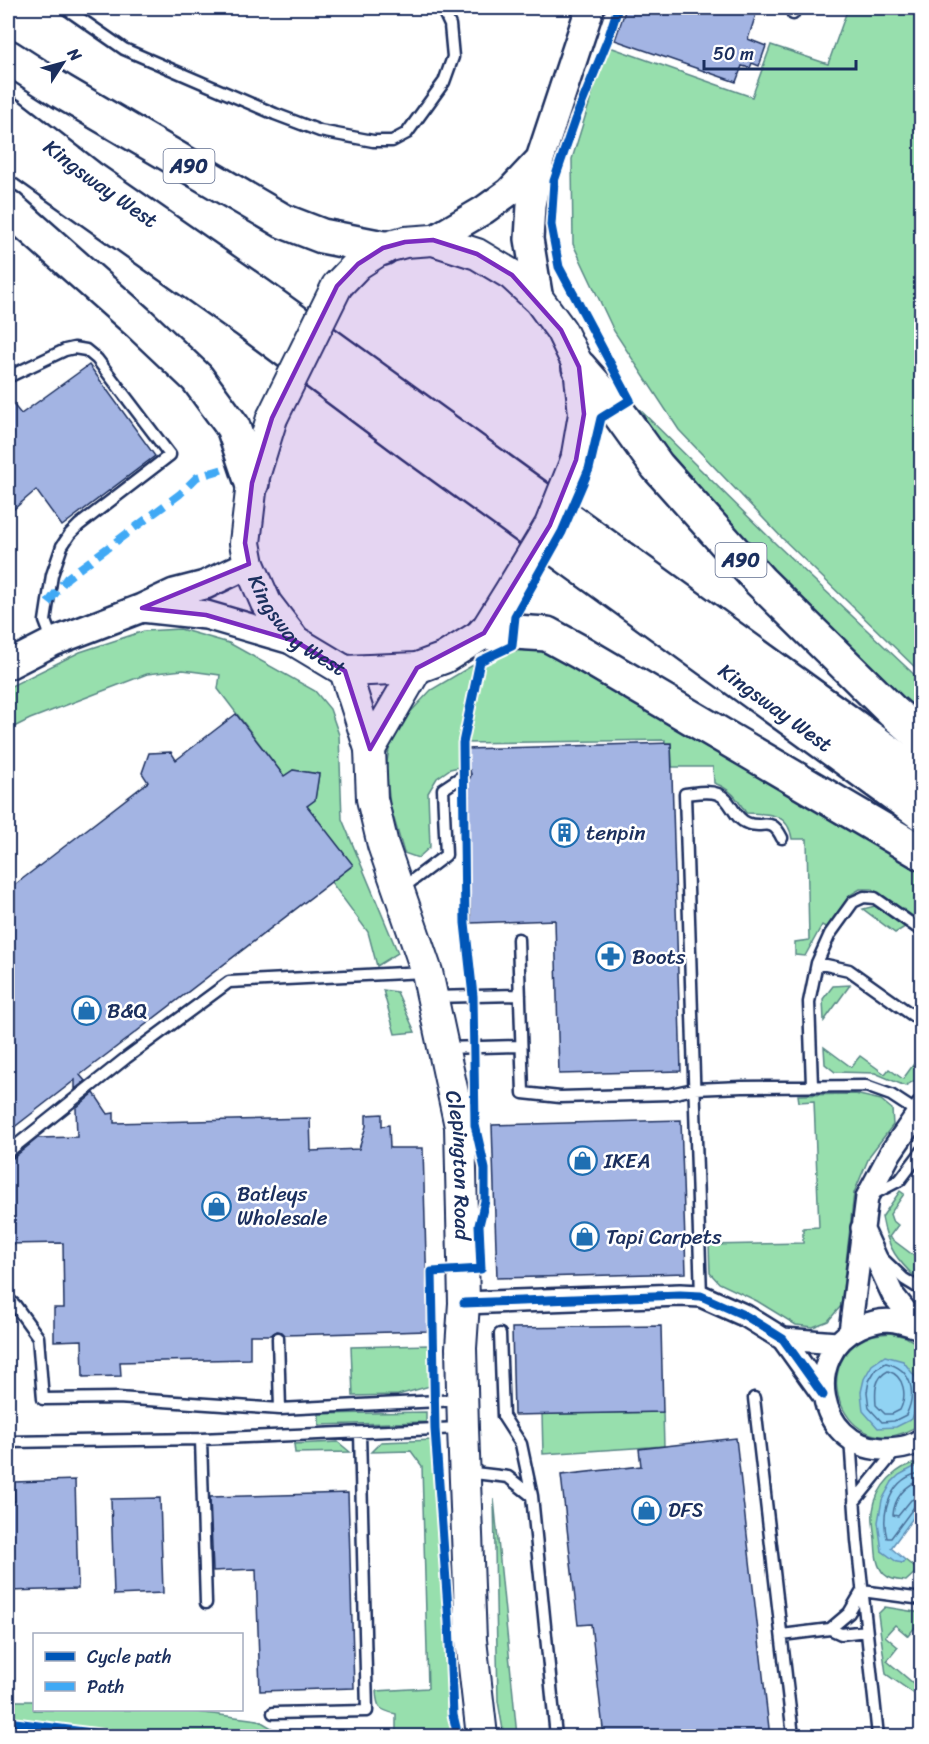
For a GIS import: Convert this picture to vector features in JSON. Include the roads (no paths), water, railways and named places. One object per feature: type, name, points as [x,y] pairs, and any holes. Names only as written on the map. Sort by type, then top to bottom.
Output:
[{"type":"highway","name":"A90","points":[[8,57],[283,221],[322,236],[382,248]]},
{"type":"highway","name":"Kingsway West","points":[[8,114],[89,177],[259,295],[921,776]]},
{"type":"highway","name":"Kingsway West","points":[[8,151],[247,321],[413,445],[921,814]]},
{"type":"highway","points":[[8,207],[140,324],[197,378],[232,427],[252,483]]},
{"type":"highway","name":"A90","points":[[579,367],[616,409],[657,466],[760,581],[921,737]]},
{"type":"highway","points":[[483,633],[547,634],[921,853]]},
{"type":"main road","name":"Kingsway West","points":[[432,240],[477,254],[512,275],[539,300],[561,330],[579,367],[584,414],[576,460],[550,525],[483,633],[444,658],[417,668],[345,671],[295,641],[266,603],[249,564],[244,543],[252,483],[272,418],[337,286],[358,264],[382,248],[405,242],[432,240]]},
{"type":"main road","points":[[370,749],[417,668]]},
{"type":"main road","name":"Clepington Road","points":[[345,671],[370,749],[372,799],[383,844],[430,984],[460,1126],[464,1303],[461,1348],[471,1640],[482,1737]]},
{"type":"street","points":[[539,300],[529,239],[531,205],[540,159],[590,8]]},
{"type":"street","points":[[432,240],[484,210],[508,192],[540,159]]},
{"type":"street","points":[[8,665],[53,642],[142,608],[174,593],[205,585],[249,564]]},
{"type":"street","points":[[142,608],[206,615],[295,641]]},
{"type":"street","points":[[823,1395],[825,1367],[844,1337],[866,1237],[867,1197],[891,1152],[919,1109]]},
{"type":"street","points":[[866,1237],[893,1295],[919,1329]]},
{"type":"street","points":[[464,1303],[680,1294],[701,1296],[746,1316],[783,1339],[823,1395],[832,1419],[850,1438],[872,1448],[914,1444]]},
{"type":"street","points":[[783,1339],[844,1337],[871,1322],[895,1321],[919,1329]]},
{"type":"lane","points":[[65,8],[124,50],[320,131],[373,141],[392,141],[407,133],[444,82],[453,57],[450,25],[442,8]]},
{"type":"lane","points":[[8,377],[65,350],[74,348],[86,350],[97,359],[121,388],[170,455],[79,525],[62,546],[52,575],[45,621],[53,642]]},
{"type":"lane","points":[[399,891],[446,855],[444,789],[464,775]]},
{"type":"lane","points":[[701,1296],[685,794],[712,792],[719,794],[731,805],[740,820],[749,825],[770,824],[778,829],[782,838]]},
{"type":"lane","points":[[812,1085],[809,1002],[817,963],[830,934],[853,902],[864,897],[875,898],[921,931]]},
{"type":"lane","points":[[518,939],[523,1093],[560,1097],[670,1094],[694,1089],[812,1085],[866,1086],[919,1109]]},
{"type":"lane","points":[[817,963],[849,970],[921,1022]]},
{"type":"lane","points":[[8,1152],[126,1058],[230,982],[430,984],[520,995]]},
{"type":"lane","points":[[445,1048],[521,1046]]},
{"type":"lane","points":[[867,1197],[900,1180],[921,1151]]},
{"type":"lane","points":[[866,1237],[904,1279],[921,1290]]},
{"type":"lane","points":[[8,1299],[38,1337],[43,1399],[118,1398],[280,1408],[463,1414]]},
{"type":"lane","points":[[500,1334],[503,1416],[520,1444],[532,1496],[556,1737]]},
{"type":"lane","points":[[278,1338],[280,1408]]},
{"type":"lane","points":[[754,1398],[793,1737]]},
{"type":"lane","points":[[8,1442],[201,1439],[360,1433],[463,1414]]},
{"type":"lane","points":[[273,1713],[367,1711],[360,1433]]},
{"type":"lane","points":[[850,1438],[862,1591],[878,1737]]},
{"type":"lane","points":[[201,1439],[206,1603]]},
{"type":"lane","points":[[854,1502],[914,1444]]},
{"type":"lane","points":[[465,1472],[508,1477],[532,1496]]},
{"type":"lane","points":[[830,1629],[849,1613],[862,1591]]},
{"type":"lane","points":[[862,1591],[921,1599]]},
{"type":"lane","points":[[782,1635],[830,1629],[841,1634],[866,1631]]},
{"type":"water","points":[[885,1356],[903,1361],[916,1378],[918,1401],[912,1419],[896,1427],[878,1428],[863,1411],[861,1392],[864,1379],[872,1365]]},
{"type":"water","points":[[914,1467],[921,1467],[921,1507],[891,1548],[905,1560],[903,1563],[897,1562],[882,1551],[878,1522],[882,1500],[892,1482],[899,1475]]},
{"type":"place","name":"tenpin","points":[[565,833]]},
{"type":"place","name":"Boots","points":[[611,957]]},
{"type":"place","name":"B&Q","points":[[86,1011]]},
{"type":"place","name":"IKEA","points":[[583,1161]]},
{"type":"place","name":"Batleys Wholesale","points":[[216,1206]]},
{"type":"place","name":"Tapi Carpets","points":[[585,1237]]},
{"type":"place","name":"DFS","points":[[647,1510]]}]
